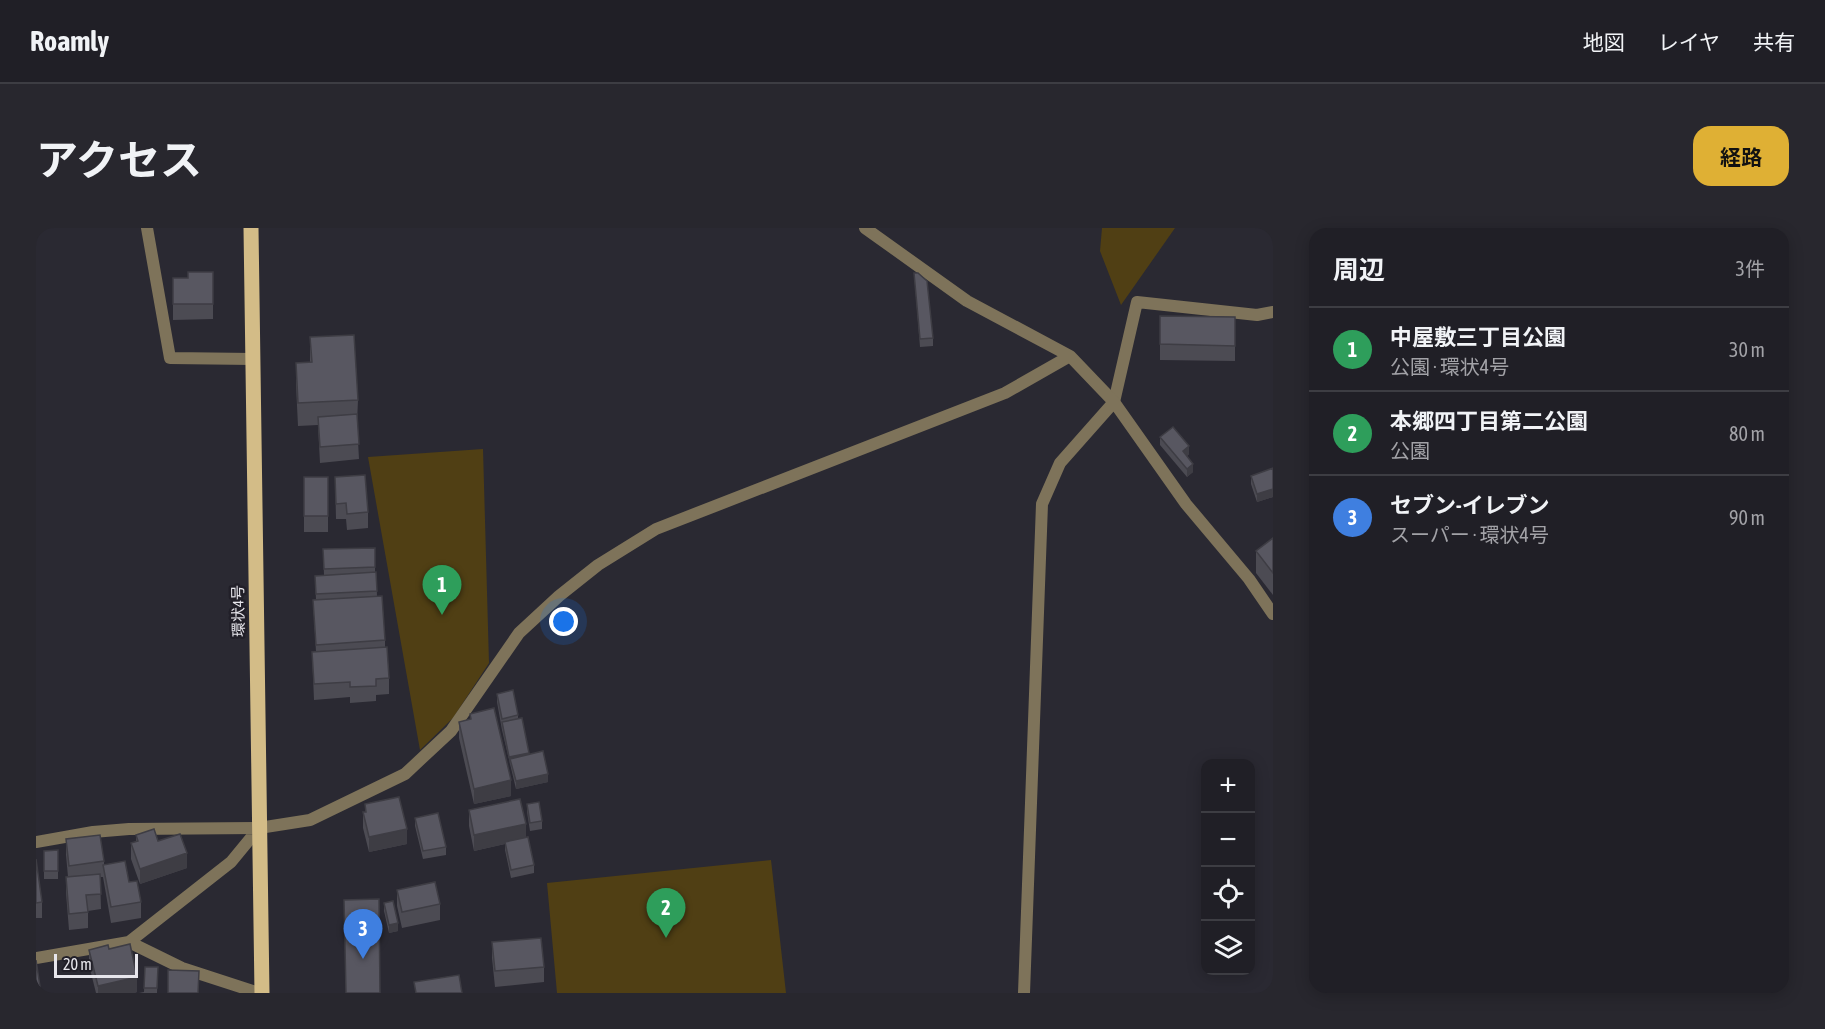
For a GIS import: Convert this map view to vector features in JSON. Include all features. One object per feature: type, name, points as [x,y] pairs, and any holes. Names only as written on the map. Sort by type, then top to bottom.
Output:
[{"type":"main road","name":"環状4号","points":[[251,228],[261,993]]},
{"type":"street","points":[[147,228],[170,358],[253,359]]},
{"type":"street","points":[[865,228],[967,301],[1070,356],[1114,402],[1186,504],[1249,579],[1273,614]]},
{"type":"street","points":[[1024,993],[1042,504],[1060,463],[1114,402],[1137,302],[1257,315],[1273,312]]},
{"type":"street","points":[[36,842],[93,832],[129,829],[259,828],[310,819],[405,774],[451,731],[519,633],[559,596],[598,565],[656,529],[1005,393],[1070,356]]},
{"type":"street","points":[[36,958],[129,942],[231,862],[259,828]]},
{"type":"street","points":[[129,942],[182,968],[261,993]]},
{"type":"shaded area","points":[[1102,228],[1175,228],[1121,305],[1100,251]]},
{"type":"shaded area","points":[[483,449],[489,663],[453,718],[420,750],[368,457]]},
{"type":"shaded area","points":[[771,860],[786,993],[557,993],[547,883]]},
{"type":"building","points":[[188,272],[213,272],[213,304],[173,304],[173,278],[188,278]]},
{"type":"building","points":[[914,273],[918,273],[927,281],[933,338],[920,339]]},
{"type":"building","points":[[1160,316],[1235,317],[1235,346],[1160,344]]},
{"type":"building","points":[[354,335],[358,400],[298,403],[296,363],[312,362],[310,337]]},
{"type":"building","points":[[357,414],[359,444],[320,447],[318,417]]},
{"type":"building","points":[[1173,427],[1189,446],[1183,451],[1193,464],[1187,469],[1160,437]]},
{"type":"building","points":[[1273,468],[1273,489],[1257,494],[1251,476]]},
{"type":"building","points":[[365,475],[368,512],[347,514],[346,503],[336,504],[335,477]]},
{"type":"building","points":[[304,477],[328,477],[328,516],[304,516]]},
{"type":"building","points":[[1273,538],[1273,573],[1256,551]]},
{"type":"building","points":[[375,548],[375,567],[324,569],[323,549]]},
{"type":"building","points":[[376,572],[377,591],[316,594],[315,576]]},
{"type":"building","points":[[382,596],[385,640],[316,645],[313,600]]},
{"type":"building","points":[[387,647],[389,678],[376,679],[376,686],[350,687],[350,682],[314,684],[312,652]]},
{"type":"building","points":[[513,690],[518,715],[502,719],[497,694]]},
{"type":"building","points":[[494,708],[511,780],[474,789],[459,722],[471,719],[470,714]]},
{"type":"building","points":[[522,718],[529,753],[509,757],[502,722]]},
{"type":"building","points":[[543,751],[548,774],[516,781],[510,759]]},
{"type":"building","points":[[399,797],[407,829],[369,837],[363,812],[366,812],[365,804]]},
{"type":"building","points":[[520,799],[526,824],[474,835],[469,810]]},
{"type":"building","points":[[539,802],[542,821],[530,823],[527,804]]},
{"type":"building","points":[[438,813],[446,847],[423,851],[415,818]]},
{"type":"building","points":[[154,829],[158,841],[180,834],[187,853],[140,869],[131,843],[138,841],[136,835]]},
{"type":"building","points":[[100,835],[104,861],[69,866],[66,839]]},
{"type":"building","points":[[528,837],[534,865],[511,870],[505,842]]},
{"type":"building","points":[[58,850],[58,871],[44,871],[44,851]]},
{"type":"building","points":[[36,859],[42,902],[36,903]]},
{"type":"building","points":[[125,861],[129,882],[137,881],[141,902],[111,907],[103,865]]},
{"type":"building","points":[[100,874],[101,894],[86,895],[88,912],[69,914],[66,877]]},
{"type":"building","points":[[435,882],[440,904],[402,912],[397,890]]},
{"type":"building","points":[[379,899],[380,993],[346,993],[344,900]]},
{"type":"building","points":[[393,901],[398,923],[389,925],[384,903]]},
{"type":"building","points":[[541,938],[544,967],[495,971],[492,942]]},
{"type":"building","points":[[130,944],[137,977],[98,986],[89,950],[108,945],[109,949]]},
{"type":"building","points":[[36,960],[41,993],[36,993]]},
{"type":"building","points":[[145,967],[158,967],[157,988],[144,988]]},
{"type":"building","points":[[168,970],[199,971],[198,993],[168,993]]},
{"type":"building","points":[[459,975],[462,993],[416,993],[414,982]]},
{"type":"place","name":"中屋敷三丁目公園","points":[[442,615]]},
{"type":"place","name":"本郷四丁目第二公園","points":[[666,938]]},
{"type":"place","name":"セブン-イレブン","points":[[363,959]]}]
